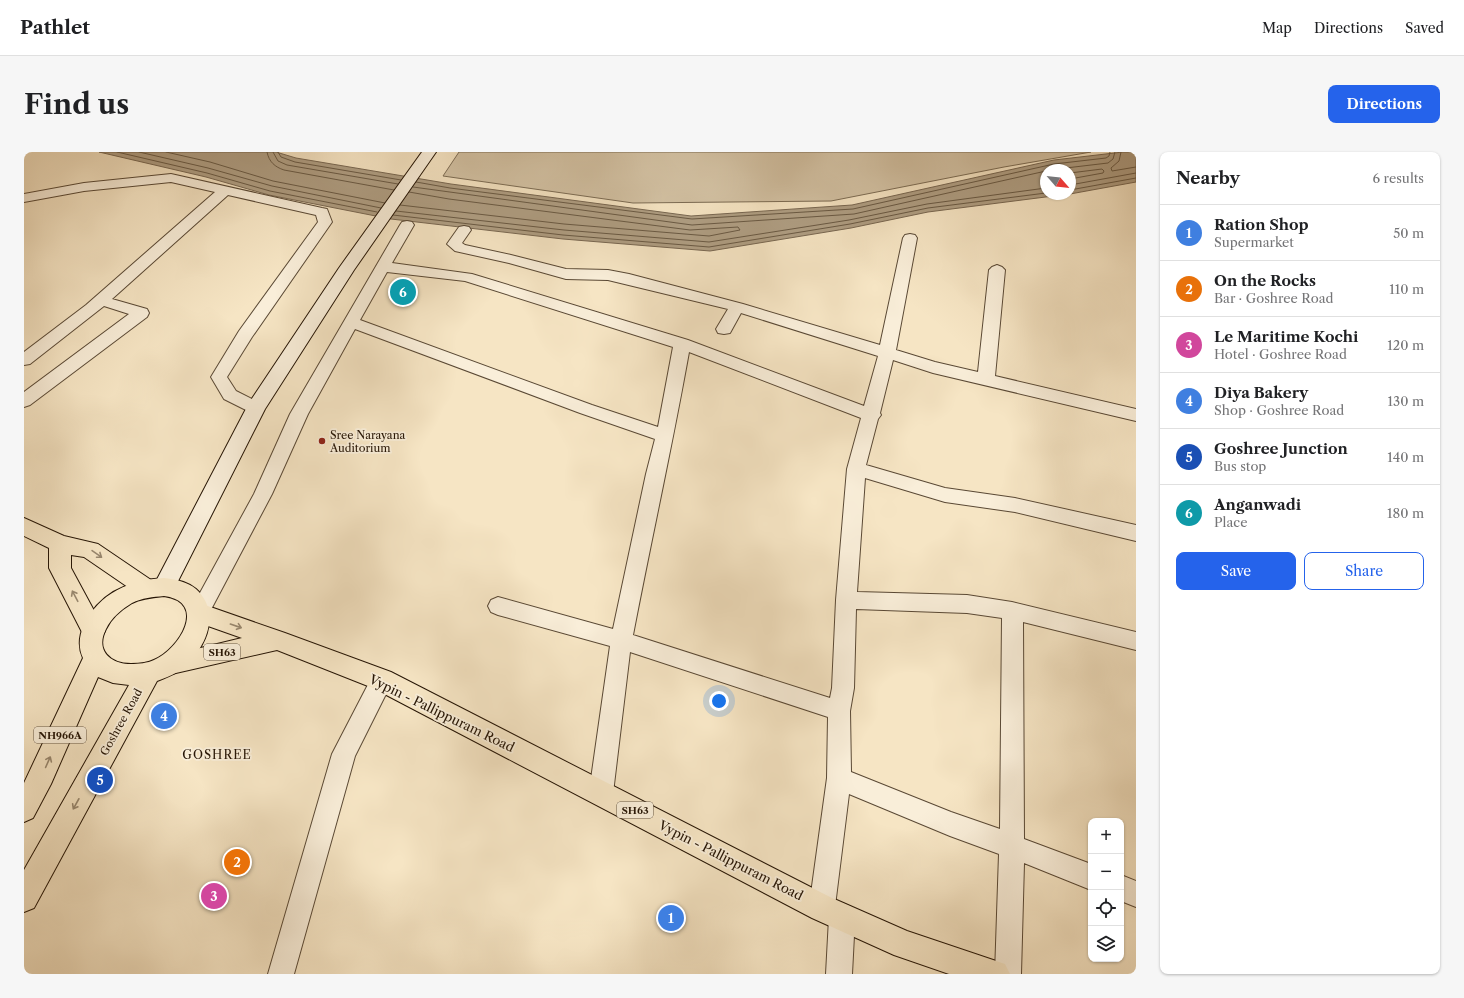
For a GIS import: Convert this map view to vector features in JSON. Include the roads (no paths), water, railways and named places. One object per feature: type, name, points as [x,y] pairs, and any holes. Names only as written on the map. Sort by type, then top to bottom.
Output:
[{"type":"main road","points":[[155,588],[256,408],[347,268],[381,222],[429,152]]},
{"type":"main road","points":[[24,526],[60,544],[90,550],[155,588]]},
{"type":"main road","points":[[60,544],[60,568],[93,630]]},
{"type":"main road","points":[[155,588],[177,589],[189,596],[199,614],[198,627],[192,641],[182,654],[158,669],[131,675],[115,673],[102,668],[94,659],[91,644],[93,630],[101,616],[114,604],[128,595],[155,588]]},
{"type":"main road","name":"Vypin - Pallippuram Road","points":[[199,614],[276,640],[382,680],[832,912],[904,945],[995,974]]},
{"type":"main road","name":"SH63","points":[[158,669],[276,640]]},
{"type":"main road","name":"NH966A","points":[[24,809],[42,775],[94,659]]},
{"type":"main road","name":"Goshree Road","points":[[24,898],[158,669]]},
{"type":"street","points":[[24,198],[84,187],[171,178],[322,212],[325,222],[245,335],[218,377],[230,395],[256,408]]},
{"type":"street","points":[[24,360],[92,308],[225,190]]},
{"type":"street","points":[[199,614],[263,494],[299,414],[408,225]]},
{"type":"street","points":[[464,230],[454,244],[460,248],[512,259],[566,274],[608,275],[629,279],[737,308],[933,367],[1136,415]]},
{"type":"street","points":[[839,974],[832,912],[839,778],[839,711],[843,688],[846,600],[856,469],[872,414],[887,353],[910,238]]},
{"type":"street","points":[[384,267],[467,277],[682,344],[872,414]]},
{"type":"street","points":[[986,379],[997,270]]},
{"type":"street","points":[[24,401],[141,313],[110,303]]},
{"type":"street","points":[[724,328],[737,308]]},
{"type":"street","points":[[351,322],[586,409],[665,436]]},
{"type":"street","points":[[601,793],[621,640],[655,474],[665,436],[682,344]]},
{"type":"street","points":[[856,469],[945,495],[1016,505],[1136,533]]},
{"type":"street","points":[[846,600],[967,604],[1012,612],[1136,641]]},
{"type":"street","points":[[498,606],[621,640],[839,711]]},
{"type":"street","points":[[1008,974],[1012,846],[1012,612]]},
{"type":"street","points":[[281,974],[344,754],[382,680]]},
{"type":"street","points":[[839,778],[950,824],[1012,846],[1088,876]]},
{"type":"street","points":[[1124,889],[1136,894]]},
{"type":"water","points":[[99,152],[276,152],[296,158],[451,184],[691,216],[852,205],[1054,160],[1123,152],[1136,152],[1136,182],[1076,193],[1076,164],[1040,164],[1040,198],[928,212],[851,228],[710,251],[563,239],[391,219],[269,195],[206,177]]},
{"type":"place","name":"Anganwadi","points":[[403,292]]},
{"type":"place","name":"Sree Narayana Auditorium","points":[[322,441]]},
{"type":"place","name":"Diya Bakery","points":[[164,716]]},
{"type":"place","name":"Goshree Junction","points":[[100,780]]},
{"type":"place","name":"On the Rocks","points":[[237,862]]},
{"type":"place","name":"Le Maritime Kochi","points":[[214,896]]},
{"type":"place","name":"Ration Shop","points":[[671,918]]},
{"type":"district","name":"GOSHREE","points":[[217,754]]}]
